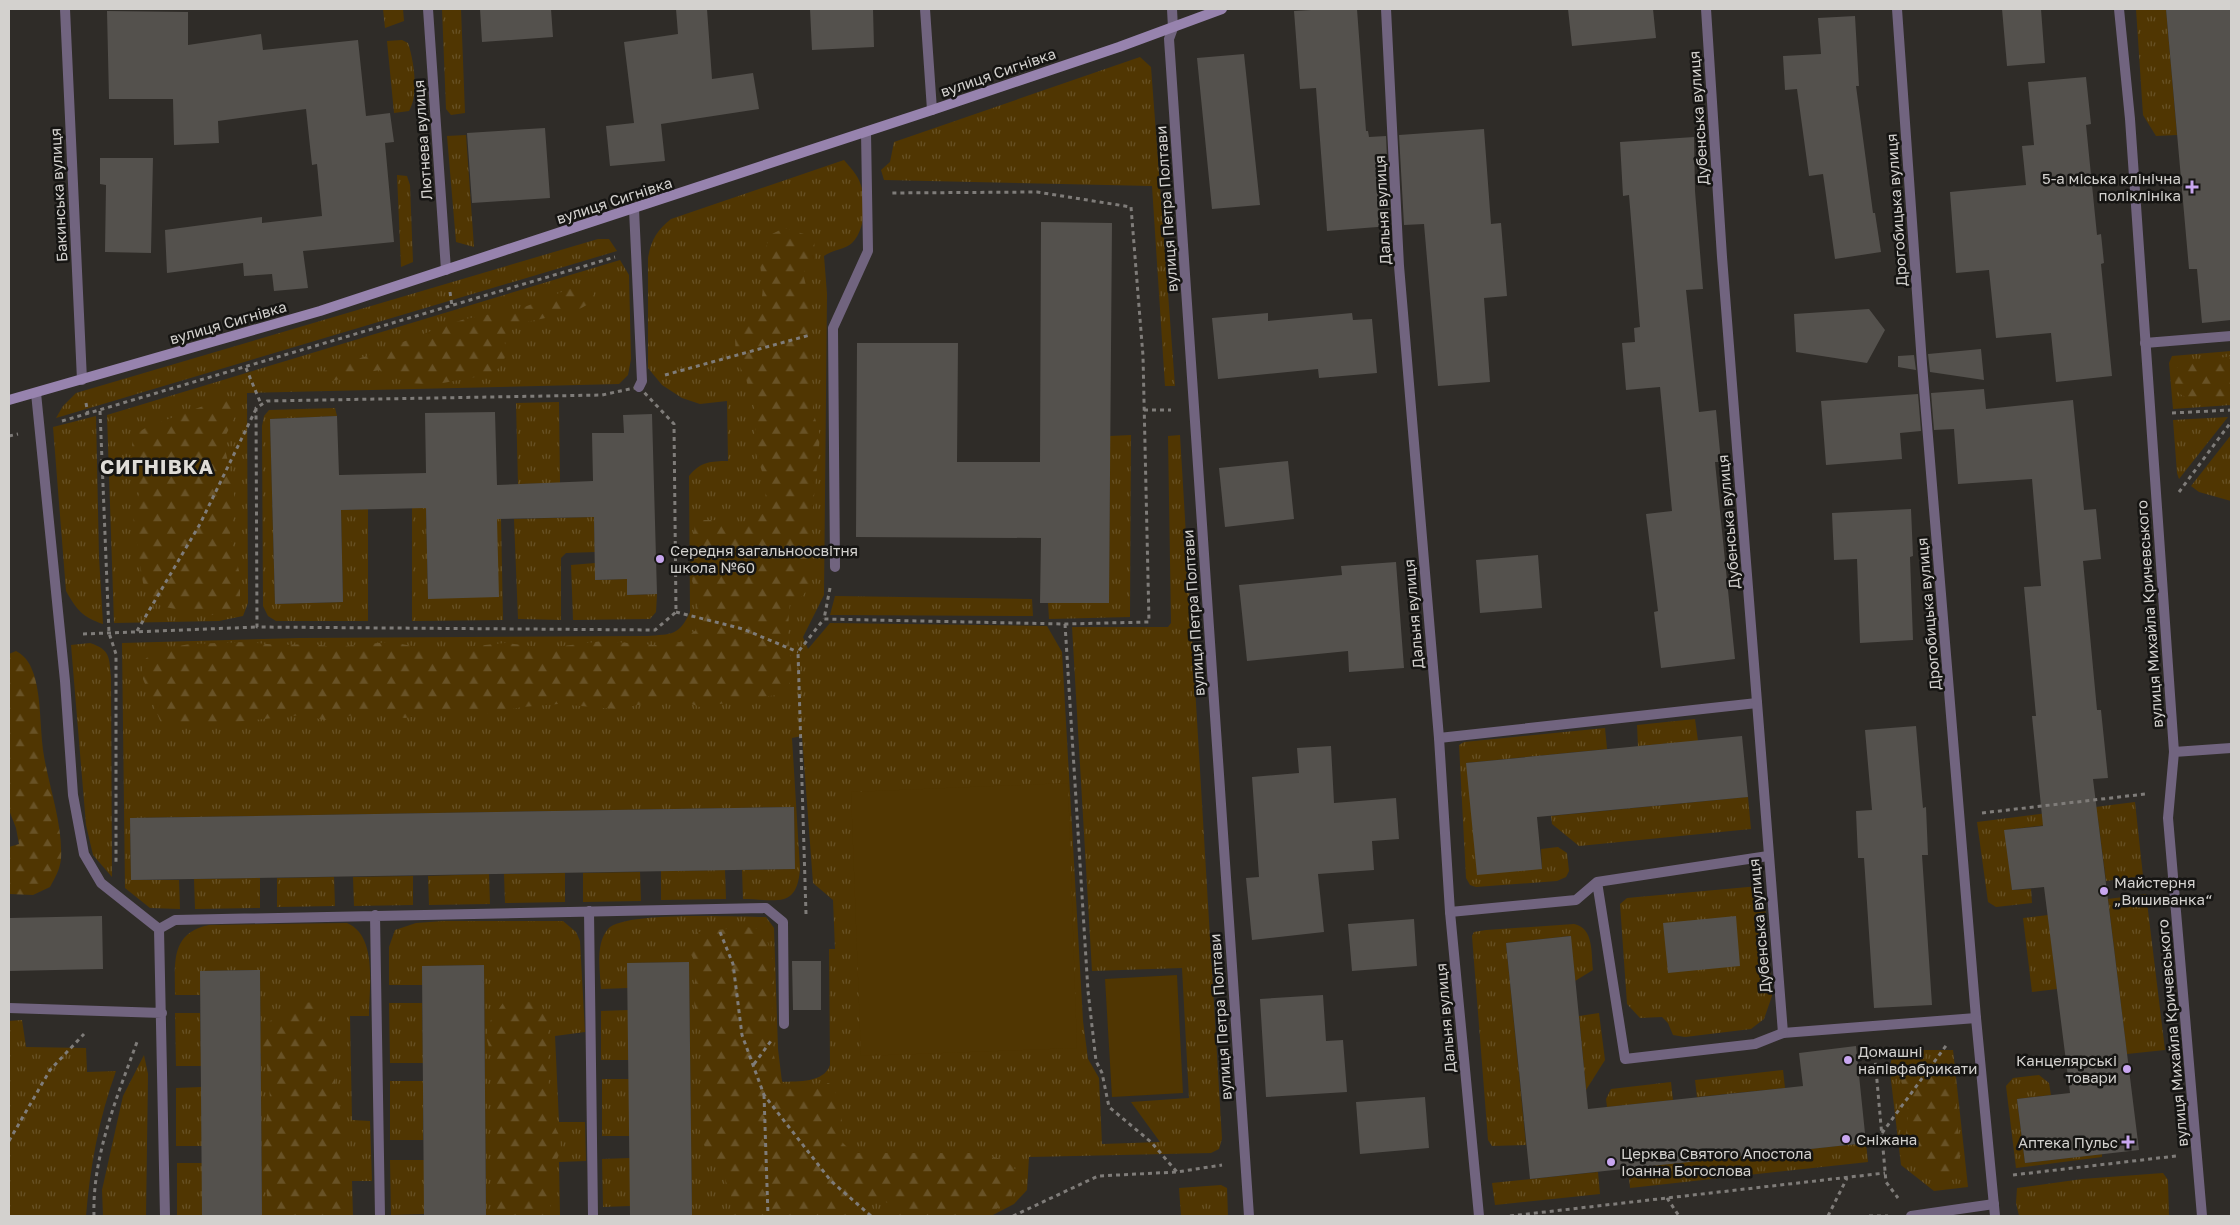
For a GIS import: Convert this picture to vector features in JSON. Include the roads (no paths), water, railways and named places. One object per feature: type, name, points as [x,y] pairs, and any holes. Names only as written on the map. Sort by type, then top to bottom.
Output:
[{"type":"street","name":"Бакинська вулиця","points":[[65,9],[82,380]]},
{"type":"street","name":"Лютнева вулиця","points":[[428,9],[446,270]]},
{"type":"street","points":[[925,9],[932,110]]},
{"type":"street","name":"вулиця Петра Полтави","points":[[1172,9],[1173,28],[1169,38],[1249,1216]]},
{"type":"street","name":"вулиця Сигнівка","points":[[9,400],[320,311],[932,110],[1173,28],[1222,9]]},
{"type":"street","name":"Дальня вулиця","points":[[1386,9],[1400,266],[1439,738],[1450,912],[1478,1216]]},
{"type":"street","name":"Дубенська вулиця","points":[[1706,9],[1722,257],[1783,1033]]},
{"type":"street","name":"Дрогобицька вулиця","points":[[1897,9],[1971,1018],[1995,1216]]},
{"type":"street","name":"вулиця Михайла Кричевського","points":[[2119,9],[2146,343],[2174,752],[2168,818],[2202,1216]]},
{"type":"street","points":[[834,567],[833,328],[868,251],[866,132]]},
{"type":"street","points":[[634,209],[641,384]]},
{"type":"street","points":[[2146,343],[2231,336]]},
{"type":"street","points":[[36,393],[60,635],[73,795],[84,854],[101,884],[159,929]]},
{"type":"street","points":[[1439,738],[1757,703]]},
{"type":"street","points":[[2174,752],[2231,748]]},
{"type":"street","points":[[1450,912],[1576,900],[1597,882],[1768,856]]},
{"type":"street","points":[[1597,882],[1625,1059],[1755,1044],[1783,1033],[1971,1018]]},
{"type":"street","points":[[159,929],[175,920],[766,908],[783,922],[784,1024]]},
{"type":"street","points":[[589,911],[593,1216]]},
{"type":"street","points":[[375,915],[380,1216]]},
{"type":"street","points":[[159,929],[165,1216]]},
{"type":"street","points":[[9,1008],[108,1013],[162,1013]]},
{"type":"street","points":[[1911,1216],[1994,1204]]},
{"type":"place","name":"5-а міська клінічна поліклініка","points":[[2192,187]]},
{"type":"place","name":"Середня загальноосвітня школа №60","points":[[660,559]]},
{"type":"place","name":"Майстерня „Вишиванка“","points":[[2104,891]]},
{"type":"place","name":"Домашні напівфабрикати","points":[[1848,1060]]},
{"type":"place","name":"Канцелярські товари","points":[[2127,1069]]},
{"type":"place","name":"Сніжана","points":[[1846,1139]]},
{"type":"place","name":"Аптека Пульс","points":[[2128,1142]]},
{"type":"place","name":"Церква Святого Апостола Іоанна Богослова","points":[[1611,1162]]},
{"type":"district","name":"СИГНІВКА","points":[[157,466]]}]
